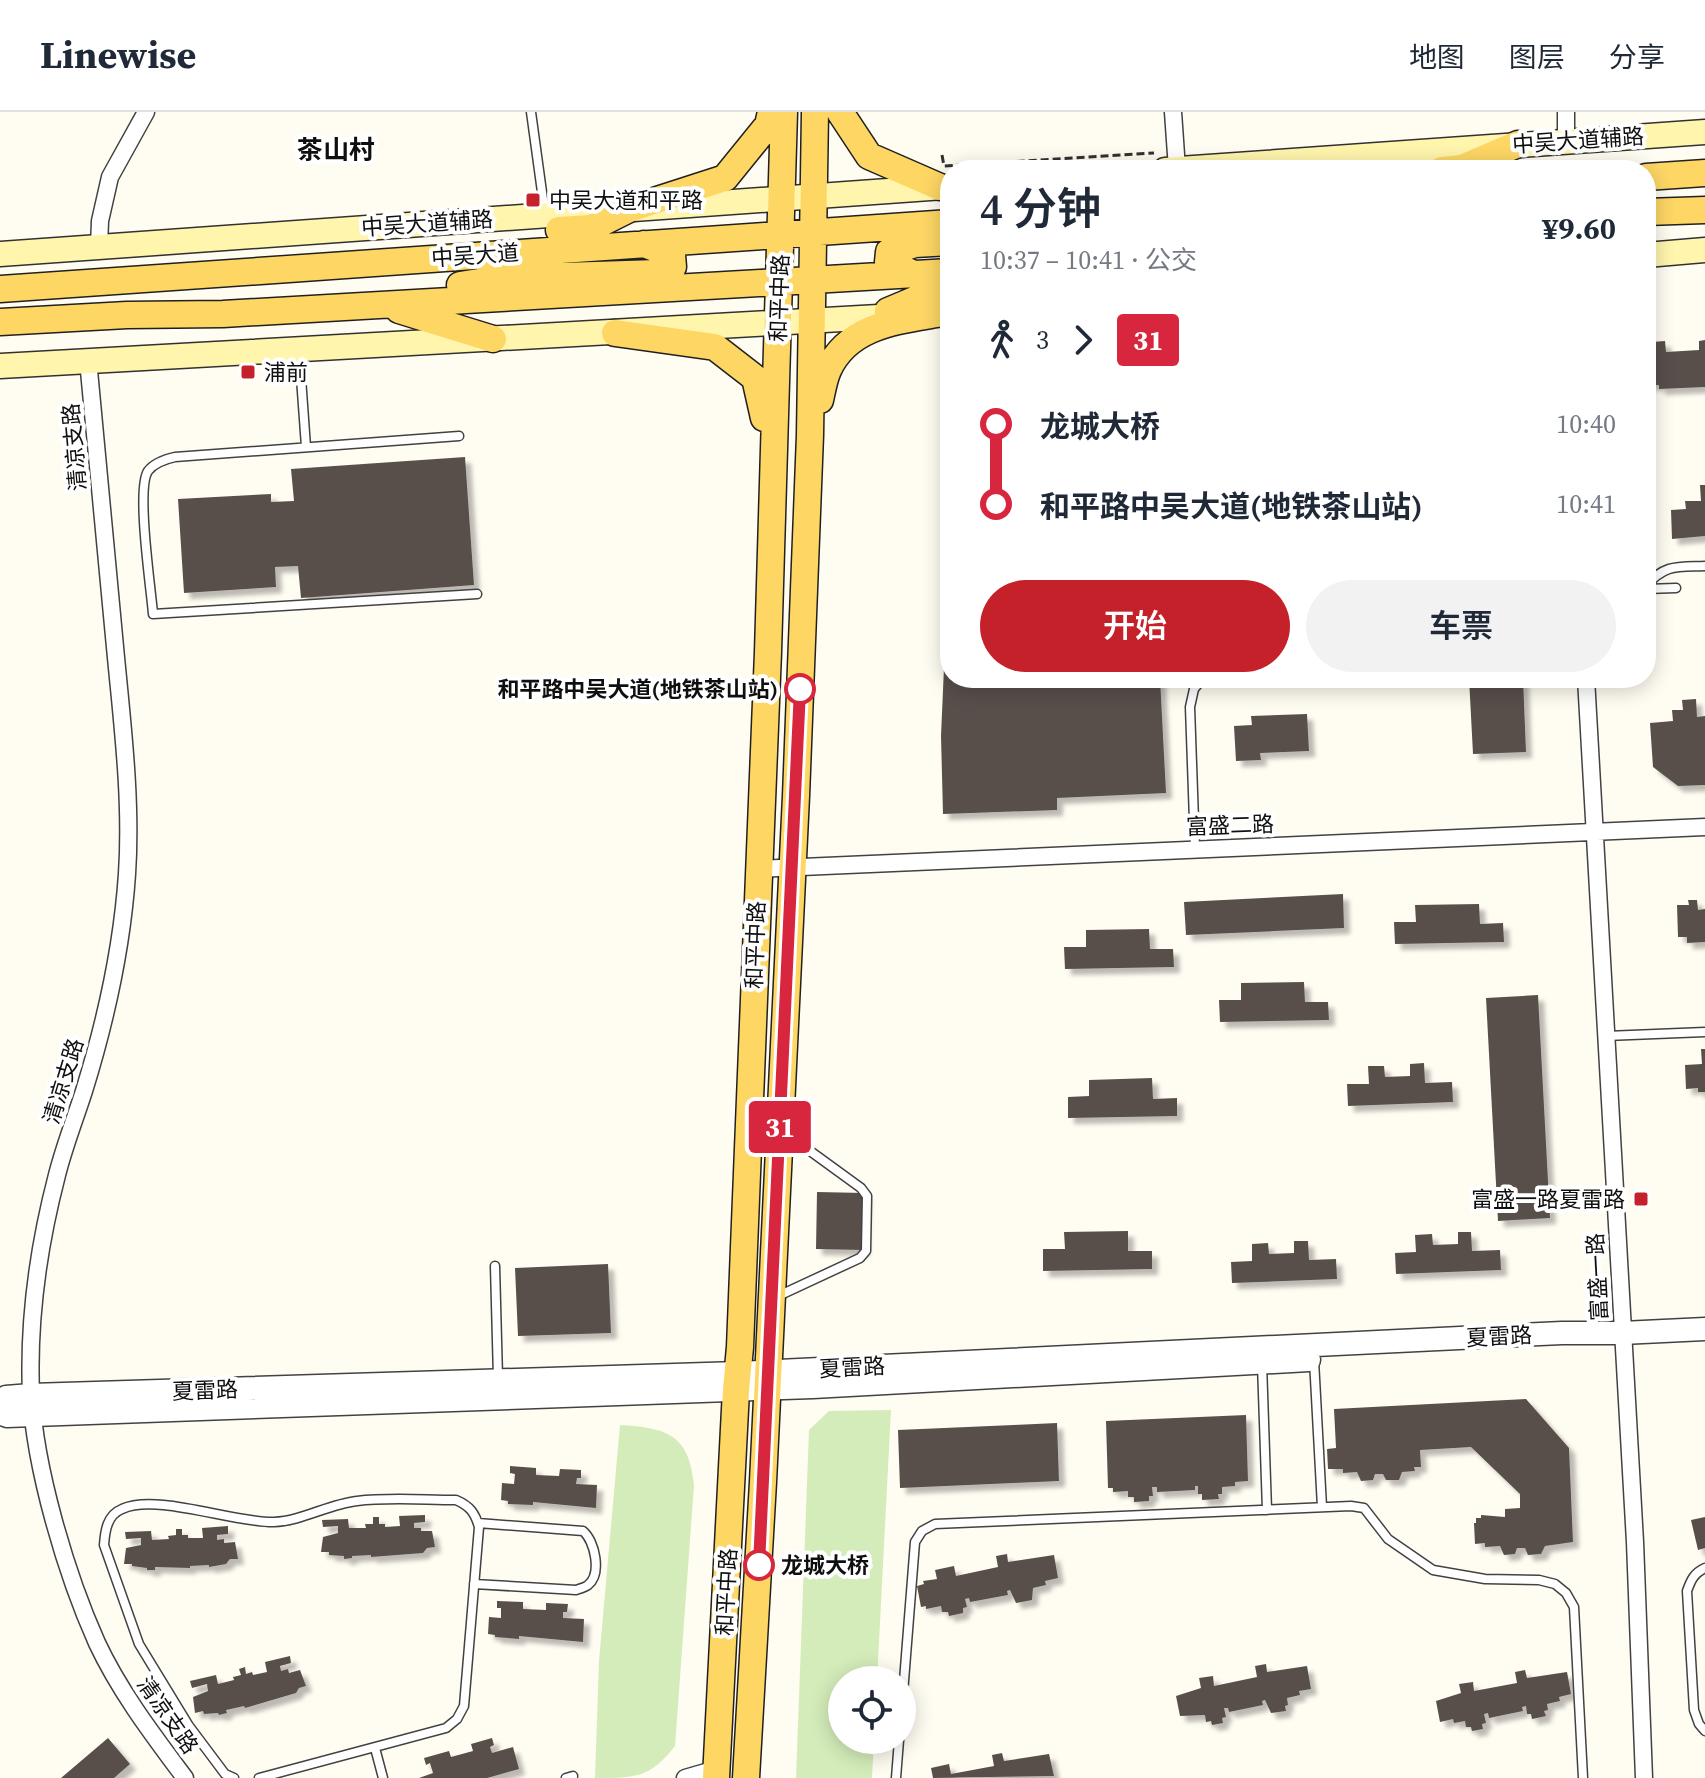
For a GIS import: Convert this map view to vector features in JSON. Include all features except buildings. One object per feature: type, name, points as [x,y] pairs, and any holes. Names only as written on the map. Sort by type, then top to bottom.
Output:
[{"type":"main road","points":[[404,260],[497,235],[591,228],[629,209],[725,178],[768,125],[771,112]]},
{"type":"main road","name":"和平中路","points":[[716,1775],[737,1381],[768,652],[784,112]]},
{"type":"main road","name":"和平中路","points":[[746,1778],[772,1299],[810,435],[815,112]]},
{"type":"main road","points":[[840,112],[869,156],[940,184]]},
{"type":"main road","name":"中吴大道辅路","points":[[1239,160],[1705,132]]},
{"type":"main road","points":[[1481,160],[1518,144]]},
{"type":"main road","points":[[1656,176],[1705,173]]},
{"type":"main road","name":"中吴大道辅路","points":[[0,254],[940,186]]},
{"type":"main road","points":[[1705,186],[1696,186],[1681,195],[1682,202],[1705,209]]},
{"type":"main road","points":[[1656,211],[1705,209]]},
{"type":"main road","name":"中吴大道","points":[[1,294],[93,282],[940,224]]},
{"type":"main road","points":[[322,307],[504,278],[658,273],[673,267],[672,255],[640,242]]},
{"type":"main road","points":[[916,275],[888,262],[889,252],[915,244],[940,243]]},
{"type":"main road","points":[[1656,254],[1705,250]]},
{"type":"main road","points":[[223,314],[198,306],[198,297],[216,287],[368,275],[492,253]]},
{"type":"main road","name":"中吴大道","points":[[0,322],[127,315],[223,314],[940,273]]},
{"type":"main road","points":[[873,317],[940,289]]},
{"type":"main road","points":[[380,304],[493,339]]},
{"type":"main road","points":[[0,366],[940,313]]},
{"type":"main road","points":[[810,435],[828,369],[848,343],[880,324],[940,314]]},
{"type":"main road","points":[[615,333],[715,347],[755,378],[763,405],[771,493]]},
{"type":"main road","points":[[749,1731],[753,1778]]},
{"type":"street","points":[[99,247],[100,221],[110,177],[146,112]]},
{"type":"street","points":[[1169,160],[1173,112]]},
{"type":"street","points":[[1566,112],[1566,141]]},
{"type":"street","name":"清凉支路","points":[[88,360],[128,801],[127,873],[120,941],[106,1014],[57,1175],[40,1264],[32,1343],[33,1405],[47,1493],[73,1581],[97,1643],[135,1711],[185,1778]]},
{"type":"street","name":"富盛一路","points":[[1586,688],[1635,1542],[1644,1778]]},
{"type":"street","name":"富盛二路","points":[[758,869],[1705,827]]},
{"type":"street","name":"夏雷路","points":[[0,1400],[6,1397],[33,1405],[1262,1363],[1622,1338],[1705,1329]]},
{"type":"street","name":"夏雷路","points":[[768,1380],[1562,1333],[1622,1338],[1705,1339]]},
{"type":"street","name":"夏雷路","points":[[0,1413],[7,1416],[33,1405],[498,1380],[737,1381]]},
{"type":"street","points":[[685,1778],[716,1775]]},
{"type":"lane","points":[[531,112],[545,215]]},
{"type":"lane","points":[[299,349],[306,447]]},
{"type":"lane","points":[[459,436],[175,457],[161,461],[148,471],[143,492],[153,614],[477,594]]},
{"type":"lane","points":[[1656,574],[1672,567],[1705,566]]},
{"type":"lane","points":[[1656,587],[1676,588]]},
{"type":"lane","points":[[1195,688],[1190,707],[1195,849]]},
{"type":"lane","points":[[1605,1036],[1705,1032]]},
{"type":"lane","points":[[772,1299],[860,1258],[866,1251],[867,1196],[861,1188],[780,1130]]},
{"type":"lane","points":[[495,1266],[498,1380]]},
{"type":"lane","points":[[1314,1360],[1322,1507]]},
{"type":"lane","points":[[1262,1363],[1267,1510]]},
{"type":"lane","points":[[234,1778],[225,1774],[189,1726],[139,1644],[104,1545],[112,1516],[119,1509],[129,1506],[154,1504],[274,1522],[358,1501],[456,1500],[468,1505],[478,1523],[464,1706],[457,1719],[446,1728],[259,1778]]},
{"type":"lane","points":[[905,1666],[915,1542],[922,1531],[935,1524],[1322,1507],[1364,1508],[1388,1539],[1433,1570],[1485,1579],[1539,1580],[1555,1584],[1566,1593],[1574,1607],[1583,1778]]},
{"type":"lane","points":[[474,1584],[576,1590],[588,1586],[593,1579],[596,1550],[591,1537],[583,1531],[478,1523]]},
{"type":"lane","points":[[1705,1568],[1697,1572],[1687,1591],[1694,1710],[1705,1731]]},
{"type":"lane","points":[[375,1748],[383,1778]]},
{"type":"lane","points":[[896,1778],[898,1754]]},
{"type":"path","points":[[942,155],[943,160]]},
{"type":"green space","points":[[891,1410],[878,1666],[828,1666],[828,1754],[873,1754],[872,1778],[796,1778],[809,1430],[829,1411]]},
{"type":"green space","points":[[620,1425],[651,1428],[673,1437],[687,1455],[694,1485],[675,1746],[658,1764],[641,1774],[595,1778],[599,1661]]},
{"type":"bus line","name":"31","points":[[759,1565],[800,689]]},
{"type":"place","name":"中吴大道和平路","points":[[533,200]]},
{"type":"place","name":"浦前","points":[[248,372]]},
{"type":"place","name":"和平路中吴大道(地铁茶山站)","points":[[800,689]]},
{"type":"place","name":"富盛一路夏雷路","points":[[1641,1199]]},
{"type":"place","name":"龙城大桥","points":[[759,1565]]},
{"type":"district","name":"茶山村","points":[[336,150]]}]
